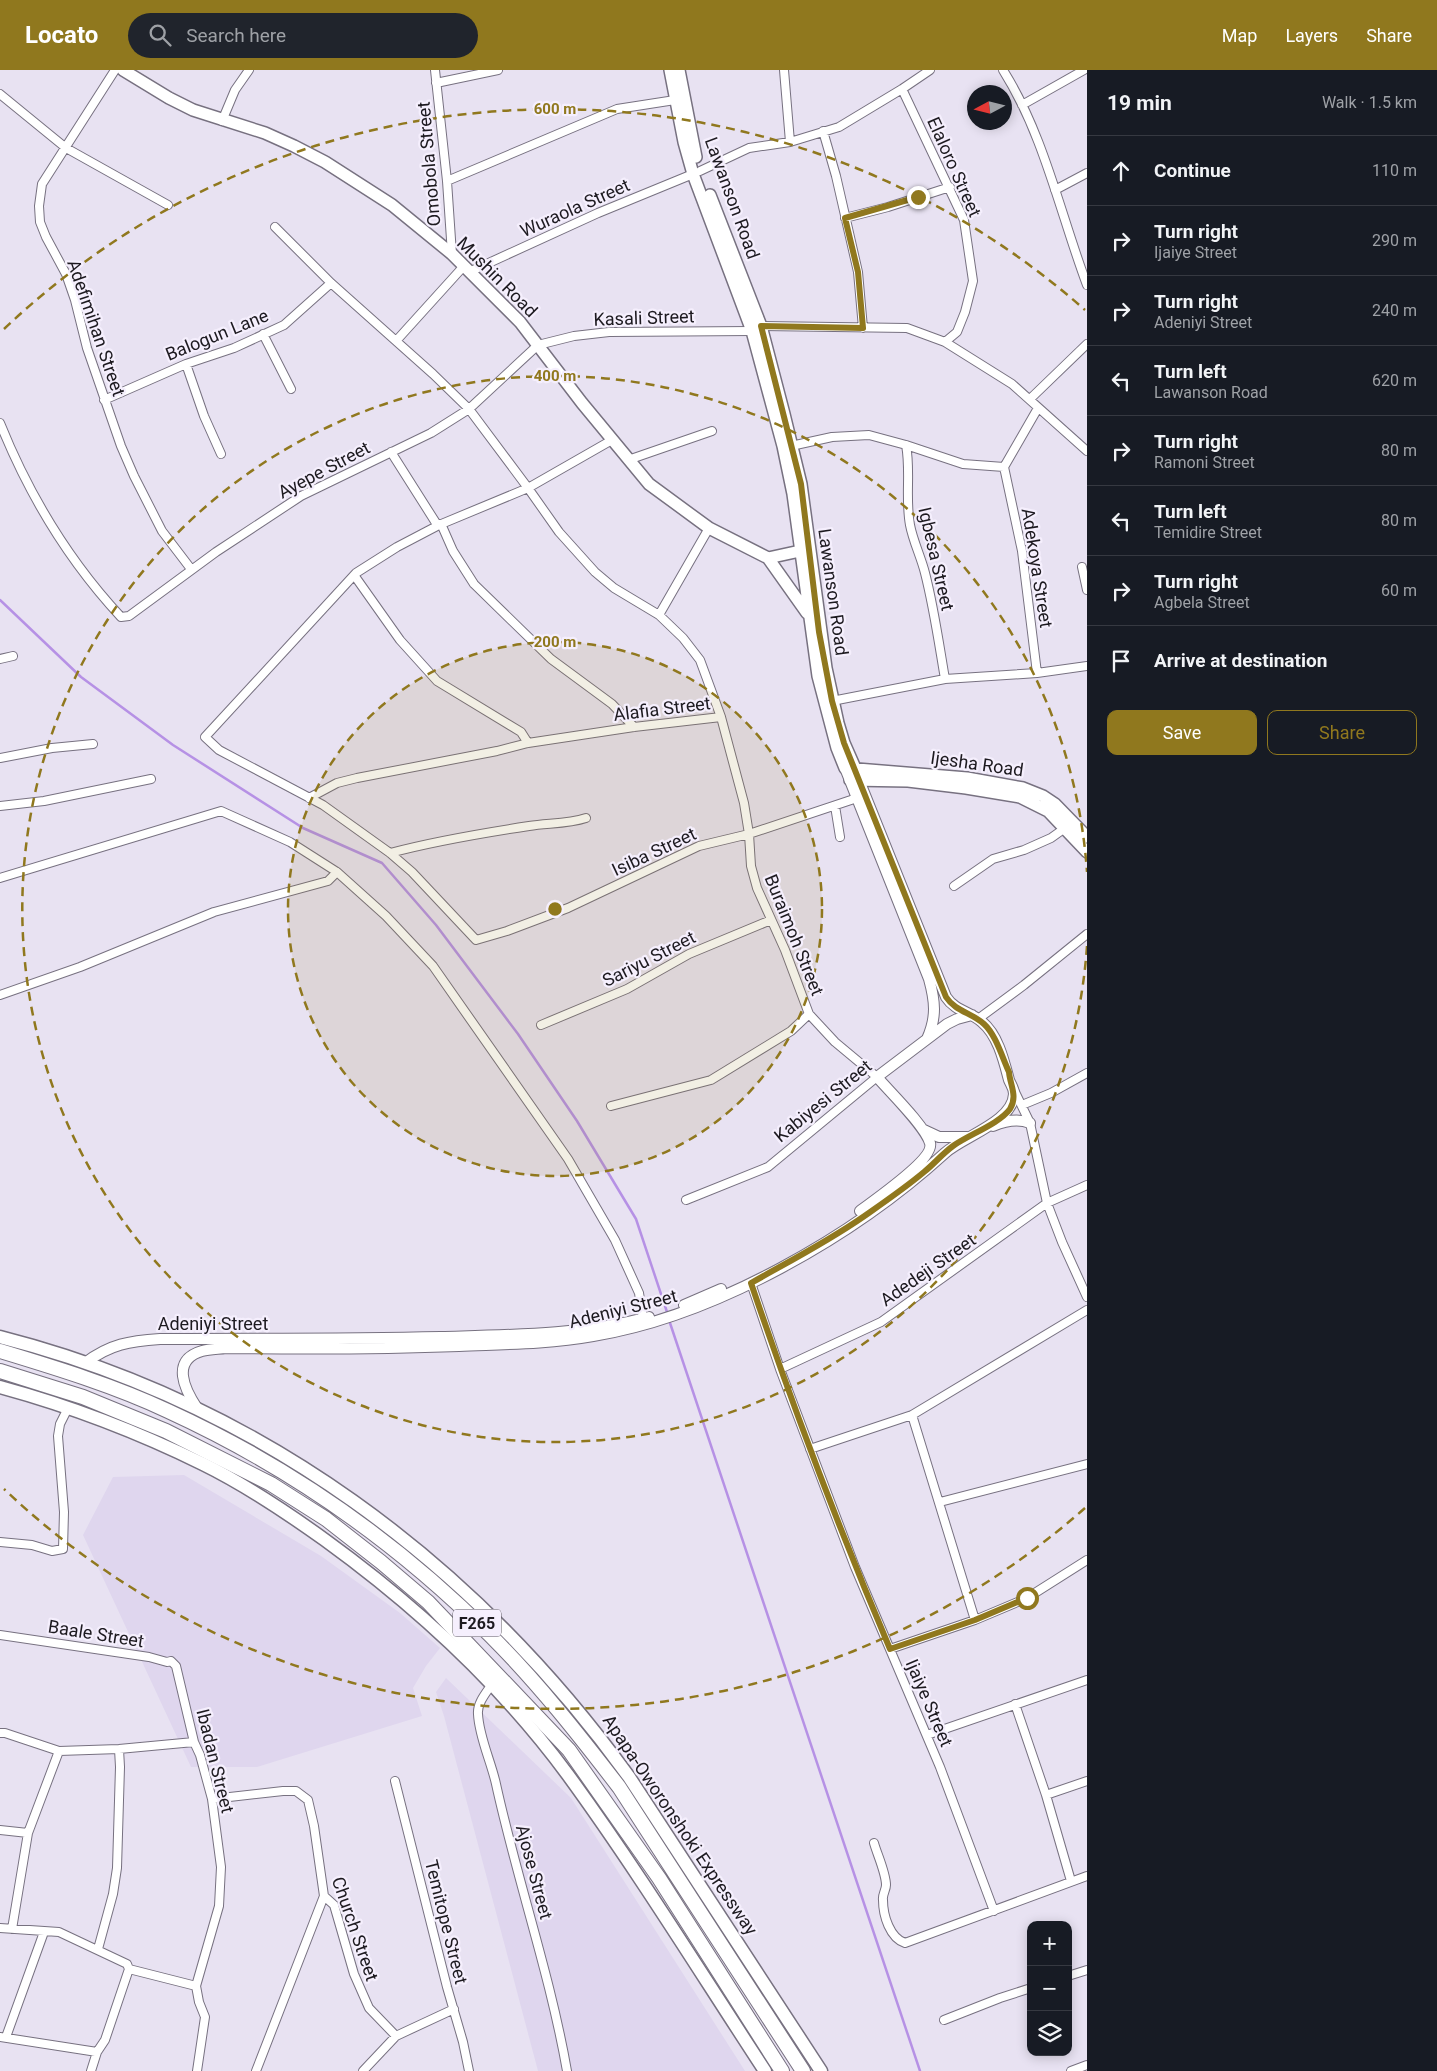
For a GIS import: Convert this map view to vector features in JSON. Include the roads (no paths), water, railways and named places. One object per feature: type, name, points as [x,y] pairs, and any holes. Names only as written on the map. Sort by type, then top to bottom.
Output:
[{"type":"highway","name":"Apapa-Oworonshoki Expressway","points":[[0,1351],[86,1379],[167,1410],[226,1439],[333,1504],[392,1546],[440,1587],[492,1637],[530,1678],[566,1718],[607,1772],[803,2071]]},
{"type":"highway","name":"F265","points":[[0,1371],[83,1397],[166,1431],[271,1484],[326,1519],[428,1602],[569,1750],[659,1878],[782,2071]]},
{"type":"main road","name":"Mushin Road","points":[[123,70],[169,98],[222,121],[265,133],[294,146],[325,162],[392,205],[452,254],[508,309],[649,484],[709,528],[768,558]]},
{"type":"main road","name":"Lawanson Road","points":[[670,70],[675,100],[696,173],[756,329],[801,484],[819,632],[832,701],[850,768]]},
{"type":"main road","name":"Lawanson Road","points":[[679,70],[692,139],[696,173]]},
{"type":"main road","name":"Lawanson Road","points":[[756,329],[793,494],[818,676],[828,718],[850,768]]},
{"type":"main road","points":[[800,551],[768,558],[808,614]]},
{"type":"main road","name":"Ijesha Road","points":[[850,768],[967,783],[1028,800],[1048,811],[1087,852]]},
{"type":"main road","name":"Ijesha Road","points":[[855,780],[1015,786],[1038,793],[1055,804],[1087,837]]},
{"type":"main road","name":"Apapa-Oworonshoki Expressway","points":[[0,1337],[85,1363],[142,1384],[197,1408],[279,1451],[320,1477],[383,1522],[486,1610],[528,1654],[602,1740],[629,1777],[821,2071]]},
{"type":"main road","points":[[0,1387],[68,1408],[144,1436],[205,1465],[258,1495],[359,1565],[438,1631],[492,1684],[567,1774],[645,1888],[765,2071]]},
{"type":"street","name":"Adefimihan Street","points":[[115,70],[42,184],[39,206],[40,222],[46,238],[66,274],[75,300],[87,348],[121,446],[162,531],[191,569]]},
{"type":"street","points":[[222,121],[235,90],[249,70]]},
{"type":"street","name":"Omobola Street","points":[[435,70],[447,181],[452,254]]},
{"type":"street","points":[[436,83],[498,70]]},
{"type":"street","points":[[784,70],[790,142]]},
{"type":"street","name":"Wuraola Street","points":[[466,269],[696,173],[750,148],[790,142],[839,127],[930,70]]},
{"type":"street","points":[[1003,70],[1022,105],[1042,150],[1087,285]]},
{"type":"street","points":[[1022,105],[1084,70]]},
{"type":"street","name":"Elaloro Street","points":[[902,89],[964,220],[973,281],[965,312],[957,332],[945,342]]},
{"type":"street","points":[[0,94],[66,148],[168,205]]},
{"type":"street","points":[[447,181],[617,109],[675,100]]},
{"type":"street","points":[[823,131],[858,272],[863,328]]},
{"type":"street","points":[[1055,190],[1087,173]]},
{"type":"street","points":[[845,218],[888,207],[950,187]]},
{"type":"street","name":"Alafia Street","points":[[275,227],[331,283],[469,409],[559,532],[595,572],[614,588],[659,616],[684,638],[700,660],[721,717],[634,727],[528,743],[337,783],[309,798]]},
{"type":"street","points":[[396,341],[466,269]]},
{"type":"street","name":"Balogun Lane","points":[[104,400],[186,364],[234,348],[284,325],[331,283]]},
{"type":"street","name":"Kasali Street","points":[[538,345],[574,336],[609,332],[907,328],[945,342],[1012,384],[1087,451]]},
{"type":"street","points":[[263,334],[291,389]]},
{"type":"street","points":[[1030,399],[1087,344]]},
{"type":"street","name":"Ayepe Street","points":[[0,423],[44,515],[96,589],[122,616],[129,616],[191,569],[300,496],[431,433],[469,409],[538,345]]},
{"type":"street","points":[[186,364],[204,416],[221,454]]},
{"type":"street","points":[[791,446],[832,437],[869,435],[963,464],[1004,468],[1038,408]]},
{"type":"street","points":[[628,460],[712,431]]},
{"type":"street","points":[[586,818],[527,826],[412,847],[390,853],[323,805],[219,750],[205,737],[354,575],[397,547],[439,525],[528,488],[612,440]]},
{"type":"street","name":"Igbesa Street","points":[[906,445],[909,462],[906,487],[910,525],[933,608],[945,679]]},
{"type":"street","points":[[390,452],[436,523],[442,526],[453,551],[474,584],[551,659],[612,704],[634,727]]},
{"type":"street","name":"Adekoya Street","points":[[1004,468],[1022,551],[1036,673]]},
{"type":"street","points":[[659,616],[709,528]]},
{"type":"street","points":[[1082,567],[1087,590]]},
{"type":"street","points":[[354,575],[400,640],[437,681],[521,732],[528,743]]},
{"type":"street","points":[[0,659],[13,656]]},
{"type":"street","points":[[832,701],[945,679],[1036,673],[1087,666]]},
{"type":"street","name":"Buraimoh Street","points":[[721,717],[737,772],[749,834],[751,866],[757,888],[809,1014],[835,1042],[877,1078]]},
{"type":"street","points":[[0,758],[52,748],[94,744]]},
{"type":"street","name":"Lawanson Road","points":[[850,768],[946,997],[954,1006],[975,1017],[987,1028],[995,1042],[1013,1088]]},
{"type":"street","points":[[0,806],[44,801],[151,779]]},
{"type":"street","points":[[855,780],[857,798],[929,979],[935,999],[934,1020],[926,1042]]},
{"type":"street","name":"Isiba Street","points":[[390,853],[412,872],[476,940],[495,935],[568,908],[699,846],[749,834],[857,798]]},
{"type":"street","points":[[835,806],[840,837]]},
{"type":"street","points":[[0,878],[221,811],[290,842],[337,872],[386,916],[433,966],[568,1159],[615,1240],[639,1294],[646,1320]]},
{"type":"street","points":[[954,886],[992,859],[1024,850],[1051,838],[1065,828]]},
{"type":"street","points":[[0,995],[80,967],[194,919],[328,881],[337,872]]},
{"type":"street","name":"Sariyu Street","points":[[541,1025],[627,989],[689,954],[771,920]]},
{"type":"street","points":[[975,1017],[1024,985],[1087,934]]},
{"type":"street","points":[[611,1106],[711,1080],[791,1031],[809,1014]]},
{"type":"street","name":"Kabiyesi Street","points":[[686,1200],[768,1167],[877,1078],[947,1024],[958,1019],[975,1017]]},
{"type":"street","points":[[1022,1105],[1050,1093],[1087,1073]]},
{"type":"street","points":[[877,1078],[921,1128],[935,1137],[968,1137]]},
{"type":"street","points":[[1013,1088],[1030,1123],[1047,1203],[1062,1242],[1084,1282],[1087,1297]]},
{"type":"street","name":"Adeniyi Street","points":[[197,1408],[184,1386],[183,1371],[189,1359],[203,1350],[226,1348],[377,1349],[536,1343],[593,1336],[700,1302],[751,1283],[843,1231],[923,1173],[953,1146],[982,1130],[1010,1108],[1013,1088]]},
{"type":"street","points":[[982,1130],[1004,1122],[1022,1120],[1030,1123]]},
{"type":"street","name":"Adeniyi Street","points":[[700,1302],[761,1272],[830,1232],[902,1179],[929,1152],[930,1142],[921,1128]]},
{"type":"street","name":"Adedeji Street","points":[[780,1369],[881,1322],[1047,1203],[1087,1184]]},
{"type":"street","name":"Ijaiye Street","points":[[751,1283],[780,1369],[855,1566],[927,1735],[994,1911]]},
{"type":"street","points":[[810,1449],[912,1416],[1087,1310]]},
{"type":"street","name":"Adeniyi Street","points":[[85,1363],[98,1353],[129,1341],[160,1339],[358,1339],[537,1334],[646,1320]]},
{"type":"street","points":[[0,1542],[32,1545],[52,1551],[62,1549],[64,1512],[58,1436],[60,1424],[68,1408]]},
{"type":"street","points":[[912,1416],[975,1620]]},
{"type":"street","points":[[940,1502],[1087,1464]]},
{"type":"street","points":[[890,1649],[975,1620],[1027,1598],[1087,1560]]},
{"type":"street","name":"Baale Street","points":[[0,1635],[149,1657],[167,1662],[172,1661],[176,1666],[177,1674]]},
{"type":"street","name":"Ibadan Street","points":[[177,1674],[194,1742],[200,1755],[212,1799],[220,1867],[219,1906],[210,1944],[196,1986]]},
{"type":"street","points":[[927,1735],[1087,1680]]},
{"type":"street","name":"Ajose Street","points":[[492,1684],[478,1706],[479,1725],[534,1930],[567,2071]]},
{"type":"street","points":[[1015,1704],[1046,1795],[1070,1881]]},
{"type":"street","points":[[0,1733],[59,1751],[119,1749],[194,1742]]},
{"type":"street","points":[[98,1950],[113,1894],[117,1868],[119,1749]]},
{"type":"street","points":[[12,1929],[28,1834],[59,1751]]},
{"type":"street","name":"Temitope Street","points":[[395,1781],[464,2042],[469,2071]]},
{"type":"street","points":[[1046,1795],[1087,1781]]},
{"type":"street","name":"Church Street","points":[[212,1799],[296,1791],[308,1800],[314,1826],[324,1896],[334,1905],[354,1974],[369,2008],[396,2036]]},
{"type":"street","points":[[0,1830],[28,1834]]},
{"type":"street","points":[[874,1842],[886,1885],[882,1898],[884,1912],[897,1940],[905,1943],[1087,1876]]},
{"type":"street","points":[[256,2071],[324,1896]]},
{"type":"street","points":[[0,1928],[59,1932],[127,1964],[129,1969],[105,2040],[97,2052],[91,2071]]},
{"type":"street","points":[[44,1932],[3,2037],[97,2052]]},
{"type":"street","points":[[129,1969],[196,1986],[199,2002],[205,2017],[197,2071]]},
{"type":"street","points":[[1072,1975],[1087,1970]]},
{"type":"street","points":[[944,2020],[1027,1989]]},
{"type":"street","points":[[363,2071],[396,2036],[454,2008]]},
{"type":"street","points":[[1071,2071],[1087,2065]]},
{"type":"waterway","points":[[0,600],[81,677],[173,745],[303,828],[382,863],[436,925],[518,1034],[577,1121],[636,1219],[668,1315]]},
{"type":"waterway","points":[[669,1320],[920,2071]]}]
